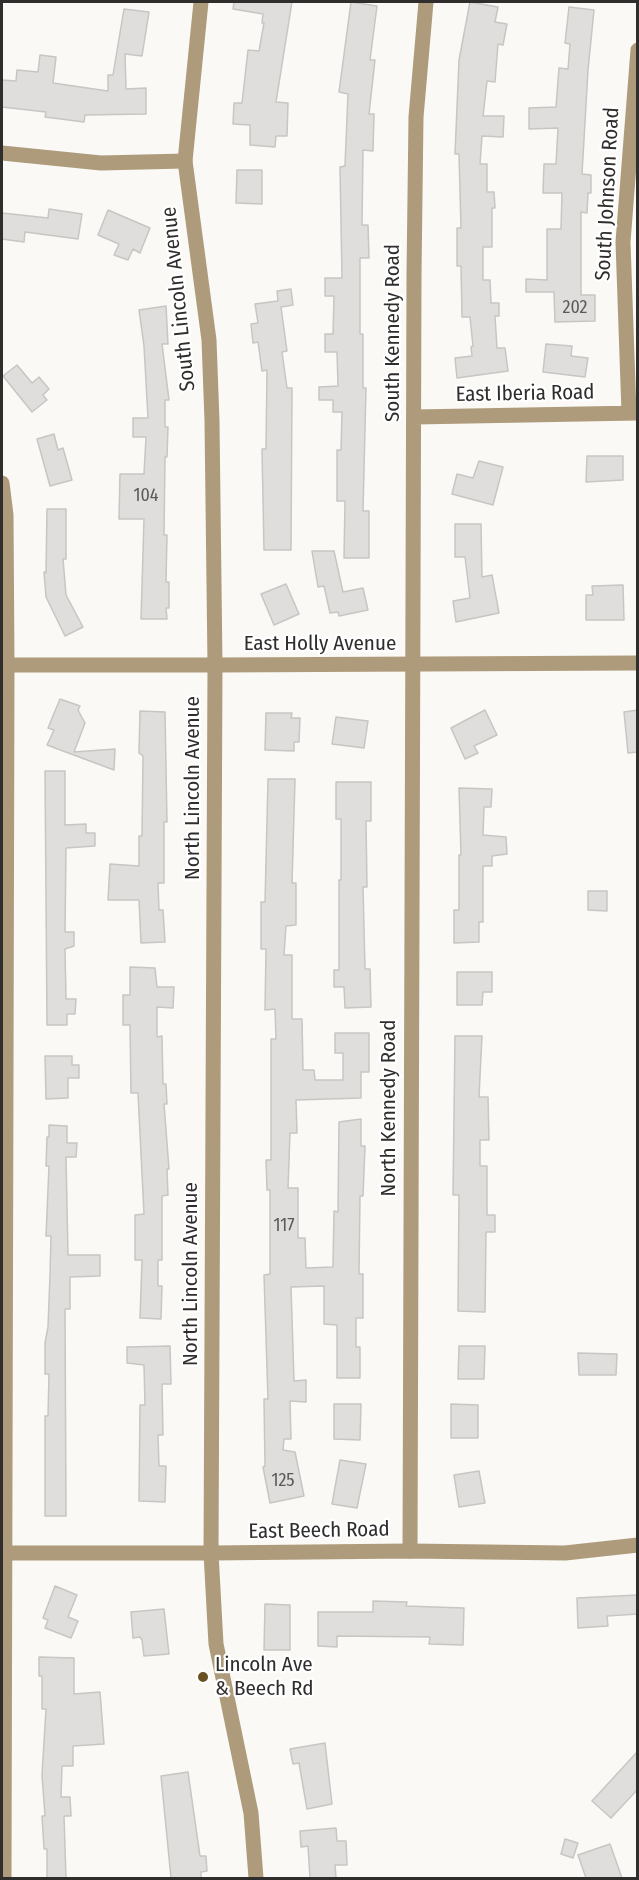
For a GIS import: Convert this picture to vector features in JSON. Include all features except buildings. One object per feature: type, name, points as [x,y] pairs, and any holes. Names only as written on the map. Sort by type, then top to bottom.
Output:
[{"type":"street","name":"South Lincoln Avenue","points":[[201,2],[185,161],[209,340],[215,665]]},
{"type":"street","name":"South Kennedy Road","points":[[411,665],[416,117],[426,2]]},
{"type":"street","name":"South Johnson Road","points":[[633,413],[623,242],[638,50]]},
{"type":"street","points":[[2,153],[100,163],[185,161]]},
{"type":"street","name":"East Iberia Road","points":[[414,417],[633,413]]},
{"type":"street","points":[[2,483],[6,515],[4,1878]]},
{"type":"street","name":"East Holly Avenue","points":[[4,665],[638,663]]},
{"type":"street","name":"North Lincoln Avenue","points":[[215,665],[211,1553],[216,1644],[251,1813],[256,1878]]},
{"type":"street","name":"North Kennedy Road","points":[[410,1551],[411,665]]},
{"type":"street","name":"East Beech Road","points":[[3,1553],[410,1551],[565,1553],[638,1545]]},
{"type":"place","name":"Lincoln Ave & Beech Rd","points":[[203,1677]]}]
